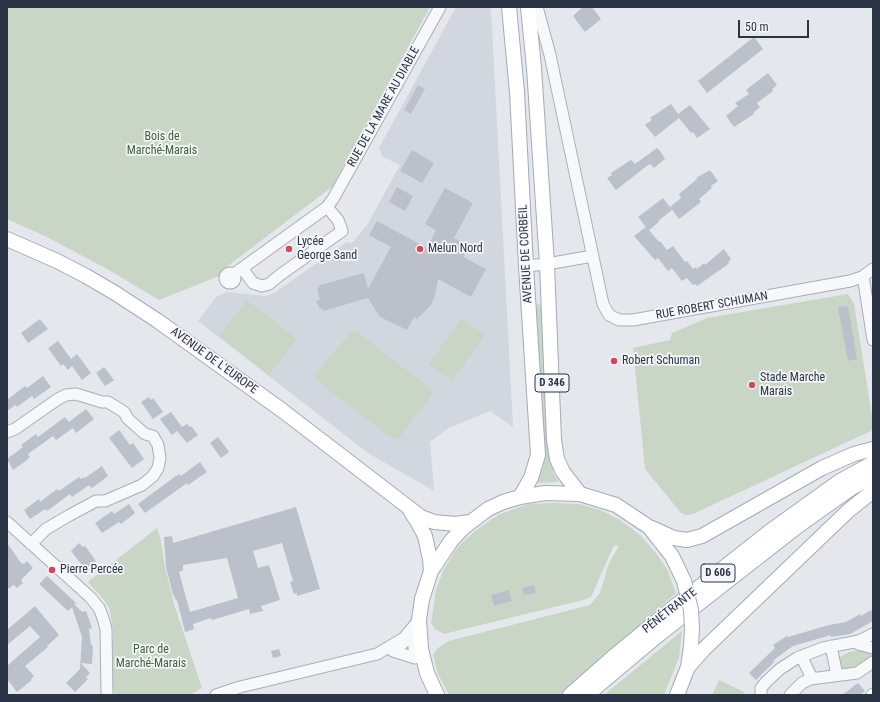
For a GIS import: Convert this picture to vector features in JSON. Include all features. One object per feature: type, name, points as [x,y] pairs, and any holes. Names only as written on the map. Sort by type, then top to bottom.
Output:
[{"type":"main road","name":"AVENUE DE CORBEIL","points":[[509,7],[517,92],[538,455],[531,478],[520,498]]},
{"type":"main road","name":"D 346","points":[[528,7],[534,68],[547,264],[556,453],[563,472],[580,494]]},
{"type":"main road","name":"AVENUE DE L'EUROPE","points":[[7,239],[75,270],[158,320],[283,411],[407,507],[421,516],[434,522],[455,524],[470,522]]},
{"type":"main road","points":[[437,695],[427,673],[421,649],[419,620],[422,599],[431,571],[451,541],[463,528],[488,509],[503,502],[545,493],[580,494],[616,505],[649,527],[674,538],[687,540],[702,536],[822,468],[854,454],[873,449]]},
{"type":"main road","name":"PÉNÉTRANTE","points":[[570,695],[663,616],[769,532],[840,481],[873,463]]},
{"type":"main road","name":"PÉNÉTRANTE","points":[[587,695],[656,637],[798,526],[853,487],[873,476]]},
{"type":"main road","points":[[688,668],[704,649],[848,511],[873,491]]},
{"type":"main road","name":"AVENUE DE L'EUROPE","points":[[407,507],[425,536],[431,571]]},
{"type":"main road","points":[[649,527],[672,556],[684,580],[691,610],[692,629],[688,668],[677,695]]},
{"type":"street","name":"RUE DE LA MARE AU DIABLE","points":[[327,207],[338,220],[342,231],[269,284],[262,286],[253,283],[238,271],[327,207],[333,199],[440,7]]},
{"type":"street","name":"RUE ROBERT SCHUMAN","points":[[537,7],[550,55],[602,304],[610,316],[622,321],[776,295],[850,281],[862,277],[873,269]]},
{"type":"street","points":[[526,266],[593,256]]},
{"type":"street","points":[[862,277],[873,340]]},
{"type":"street","points":[[7,432],[14,429],[58,399],[66,395],[76,394],[102,402],[108,402],[124,412],[128,420],[146,434],[153,436],[158,445],[160,458],[158,468],[153,476],[142,486],[105,501],[96,501],[46,529],[31,544]]},
{"type":"street","points":[[7,522],[90,597],[99,608],[106,629],[107,695]]},
{"type":"street","points":[[216,695],[240,687],[377,654],[404,638],[419,620]]},
{"type":"street","points":[[760,695],[761,688],[766,682],[780,669],[801,656],[823,648],[867,639]]},
{"type":"street","points":[[867,639],[858,644],[873,648]]},
{"type":"street","points":[[831,646],[837,675]]},
{"type":"street","points":[[377,654],[407,661],[427,673]]},
{"type":"street","points":[[801,656],[812,678]]},
{"type":"street","points":[[790,695],[802,683],[812,678],[857,673],[873,662]]},
{"type":"shaded area","name":"Melun Nord","points":[[456,7],[489,7],[491,10],[513,427],[490,411],[449,428],[430,442],[434,491],[368,453],[198,321],[216,297],[227,292],[266,296],[274,293],[347,242],[351,244],[367,225],[400,165],[383,157],[379,148]]},
{"type":"green space","name":"Bois de Marché-Marais","points":[[7,7],[430,7],[332,187],[221,271],[219,276],[159,300],[109,270],[47,237],[7,219]]},
{"type":"green space","name":"Stade Marche Marais","points":[[848,294],[854,304],[873,430],[693,514],[686,515],[681,513],[645,469],[633,348],[670,340],[672,333],[707,318]]},
{"type":"green space","points":[[247,300],[297,339],[269,375],[219,336]]},
{"type":"green space","points":[[542,304],[549,457],[558,482],[537,483],[536,481],[543,468],[544,456],[534,305]]},
{"type":"green space","points":[[461,318],[485,335],[452,381],[428,365]]},
{"type":"green space","points":[[352,331],[360,334],[427,386],[433,394],[398,439],[387,435],[320,383],[314,375]]},
{"type":"green space","points":[[528,504],[579,504],[600,510],[620,520],[641,536],[655,552],[667,569],[676,593],[561,695],[449,695],[438,674],[435,663],[433,654],[438,648],[449,641],[590,605],[600,593],[609,563],[619,546],[614,545],[591,597],[444,634],[435,629],[431,623],[436,590],[444,569],[457,548],[476,530],[498,515]]},
{"type":"green space","name":"Parc de Marché-Marais","points":[[157,528],[174,604],[202,688],[190,695],[115,695],[112,683],[113,631],[110,610],[104,600],[88,582]]},
{"type":"green space","points":[[682,631],[679,658],[664,695],[604,695]]},
{"type":"green space","points":[[862,650],[873,653],[873,656],[860,665],[841,670],[838,658],[849,652]]},
{"type":"green space","points":[[719,680],[744,692],[743,695],[712,695]]},
{"type":"building","points":[[583,7],[592,7],[601,19],[585,32],[573,16]]},
{"type":"building","points":[[754,37],[763,49],[707,93],[698,81]]},
{"type":"building","points":[[768,73],[777,85],[772,89],[773,91],[757,103],[760,107],[753,113],[754,114],[734,127],[726,116],[738,106],[735,103],[749,94],[746,90]]},
{"type":"building","points":[[418,85],[425,89],[411,114],[404,110]]},
{"type":"building","points":[[671,104],[678,114],[690,105],[710,129],[697,138],[679,118],[655,137],[645,125],[652,120],[650,118]]},
{"type":"building","points":[[657,148],[665,159],[654,168],[650,164],[648,165],[616,190],[607,178],[612,175],[611,173],[631,160],[635,164]]},
{"type":"building","points":[[412,150],[434,163],[422,183],[400,171]]},
{"type":"building","points":[[710,170],[718,181],[699,199],[701,202],[679,219],[670,207],[681,198],[679,194],[697,179],[696,178]]},
{"type":"building","points":[[397,187],[413,196],[405,211],[389,202]]},
{"type":"building","points":[[445,188],[473,203],[454,238],[469,247],[463,257],[486,269],[471,297],[438,279],[435,295],[431,305],[417,319],[414,317],[407,330],[380,317],[368,298],[323,311],[322,308],[320,309],[316,301],[320,300],[317,290],[320,285],[364,273],[368,289],[391,247],[369,235],[377,221],[427,248],[436,230],[425,224]]},
{"type":"building","points":[[663,198],[672,210],[649,230],[667,250],[673,246],[685,262],[687,261],[693,269],[696,267],[697,269],[704,263],[705,265],[724,249],[731,259],[727,265],[697,286],[695,284],[693,285],[687,278],[682,281],[672,268],[668,271],[658,258],[655,260],[634,236],[646,227],[638,217]]},
{"type":"building","points":[[340,250],[344,258],[337,262],[333,255]]},
{"type":"building","points":[[848,306],[857,359],[848,361],[838,307]]},
{"type":"building","points":[[40,319],[48,329],[28,343],[21,333]]},
{"type":"building","points":[[58,341],[71,359],[77,354],[91,373],[82,380],[72,366],[68,370],[63,364],[61,366],[48,348]]},
{"type":"building","points":[[104,367],[114,380],[105,386],[96,373]]},
{"type":"building","points":[[43,376],[51,387],[34,399],[32,396],[17,407],[15,405],[7,411],[7,400],[25,386],[27,388]]},
{"type":"building","points":[[149,397],[151,400],[153,398],[163,412],[153,419],[141,402]]},
{"type":"building","points":[[86,409],[94,419],[76,433],[73,428],[56,440],[53,436],[28,454],[30,457],[13,470],[7,459],[23,447],[21,445],[36,434],[38,437],[65,417],[69,422]]},
{"type":"building","points":[[171,412],[182,427],[187,424],[190,427],[191,426],[198,435],[187,443],[177,431],[172,435],[160,419]]},
{"type":"building","points":[[119,430],[130,445],[133,443],[144,459],[132,468],[109,438]]},
{"type":"building","points":[[218,437],[229,452],[221,458],[210,443]]},
{"type":"building","points":[[200,462],[207,472],[188,485],[187,483],[145,513],[138,504],[176,476],[180,474],[181,476]]},
{"type":"building","points":[[102,466],[108,476],[92,488],[89,485],[72,497],[70,494],[47,511],[45,509],[30,519],[24,510],[39,499],[40,502],[57,489],[59,491],[79,477],[81,479],[84,477],[85,478]]},
{"type":"building","points":[[129,504],[135,513],[121,524],[119,522],[102,533],[95,523],[112,511],[114,514]]},
{"type":"building","points":[[296,507],[320,589],[297,596],[297,593],[294,594],[290,582],[293,581],[282,543],[253,551],[258,568],[269,565],[280,600],[261,606],[263,611],[250,614],[249,609],[193,624],[194,629],[185,632],[177,600],[176,601],[173,595],[166,567],[164,537],[172,536],[173,543]],"holes":[[[227,558],[238,598],[190,612],[179,572],[183,570],[183,565]]]},
{"type":"building","points":[[7,543],[21,563],[24,564],[27,561],[33,568],[21,580],[23,583],[17,588],[14,585],[7,589]]},
{"type":"building","points":[[79,543],[83,547],[85,546],[96,561],[85,569],[71,551]]},
{"type":"building","points":[[47,576],[76,603],[74,604],[82,612],[86,611],[92,628],[89,629],[91,645],[93,646],[92,664],[81,663],[90,673],[86,677],[88,679],[75,692],[66,683],[80,669],[82,637],[72,607],[68,611],[39,584]]},
{"type":"building","points":[[534,585],[536,593],[524,595],[522,588]]},
{"type":"building","points":[[509,590],[512,601],[494,606],[491,595]]},
{"type":"building","points":[[35,606],[59,635],[47,646],[48,647],[25,666],[34,676],[31,679],[32,680],[17,692],[7,679],[7,666],[40,637],[30,626],[7,645],[7,630]]},
{"type":"building","points":[[871,610],[873,621],[850,634],[831,637],[831,635],[793,646],[773,661],[774,662],[756,680],[749,673],[775,648],[773,645],[787,636],[788,637],[829,625],[846,622]]},
{"type":"building","points":[[279,649],[281,656],[273,658],[271,651]]},
{"type":"building","points":[[858,683],[865,691],[860,695],[842,695]]},
{"type":"place","name":"Lycée George Sand","points":[[289,249]]},
{"type":"place","name":"Melun Nord","points":[[420,249]]},
{"type":"place","name":"Robert Schuman","points":[[614,361]]},
{"type":"place","name":"Stade Marche Marais","points":[[752,385]]},
{"type":"place","name":"Pierre Percée","points":[[52,570]]}]
